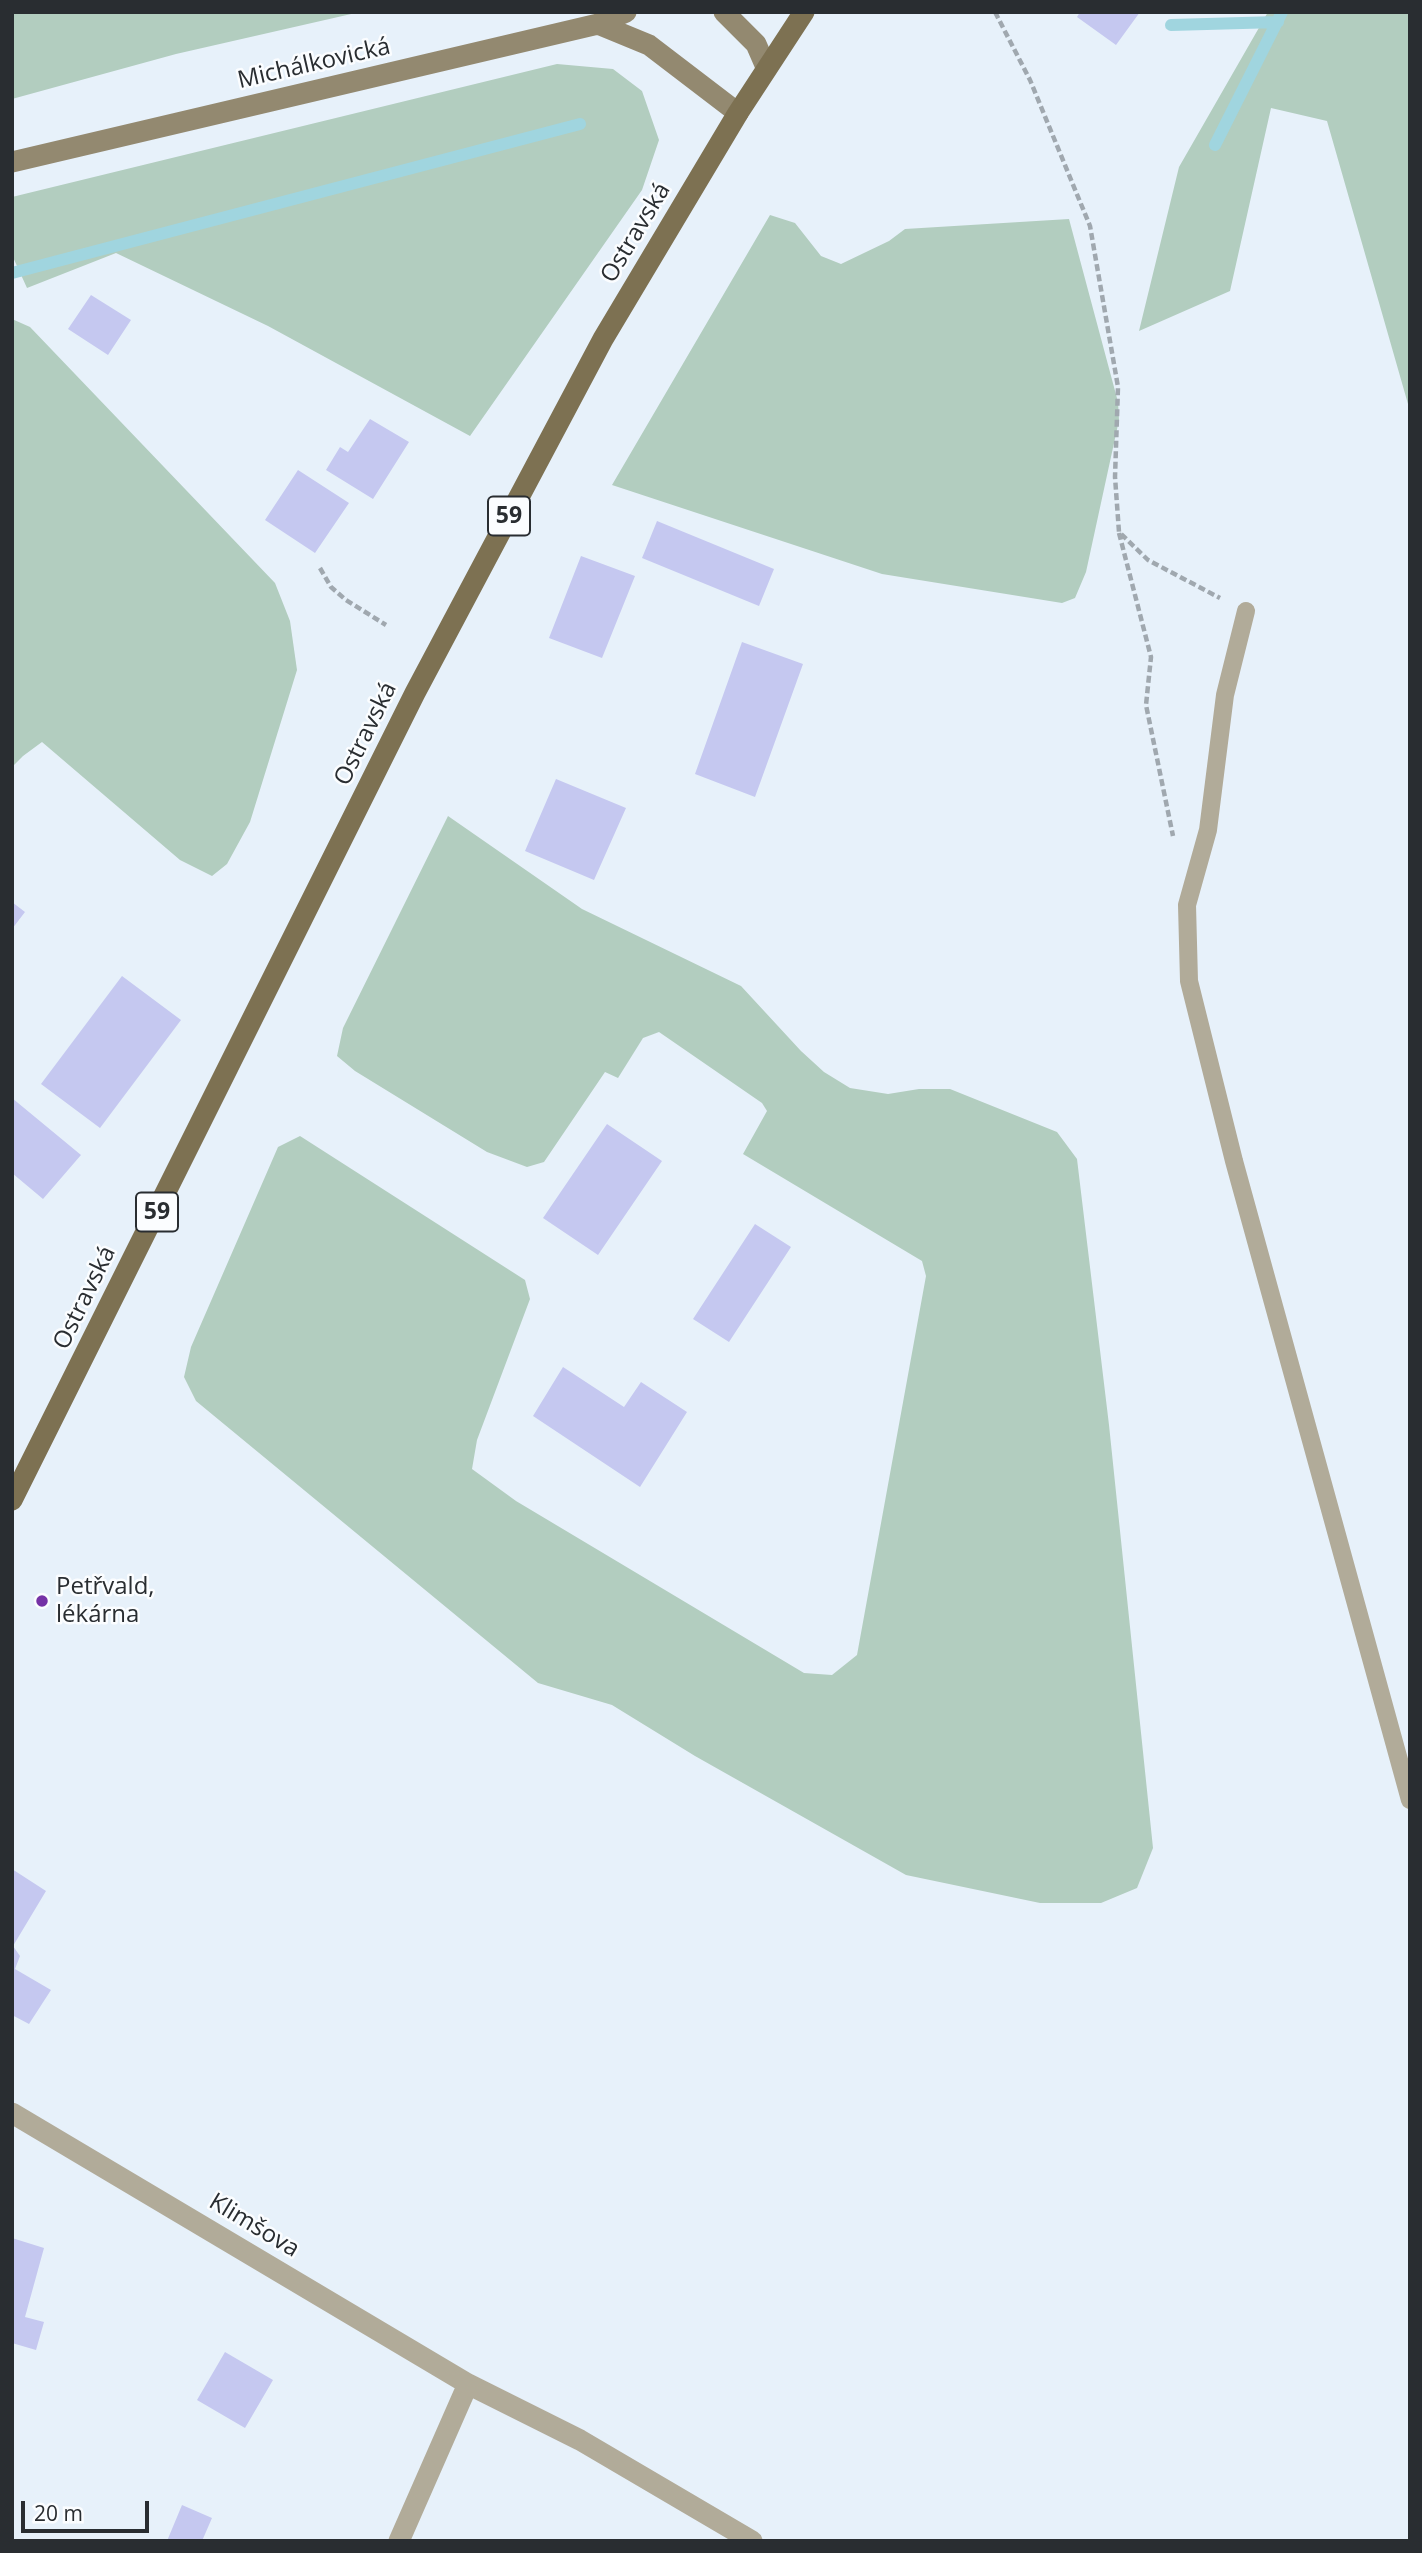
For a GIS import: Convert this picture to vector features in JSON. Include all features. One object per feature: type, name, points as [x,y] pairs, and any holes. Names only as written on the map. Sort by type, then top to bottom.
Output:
[{"type":"main road","name":"Ostravská","points":[[12,1500],[415,693],[603,338],[766,67],[804,12]]},
{"type":"street","name":"Michálkovická","points":[[12,162],[598,24],[626,12]]},
{"type":"street","points":[[724,12],[756,44],[766,67]]},
{"type":"street","points":[[598,24],[649,45],[738,113]]},
{"type":"street","name":"Klimšova","points":[[12,2113],[468,2384],[580,2440],[752,2541]]},
{"type":"street","points":[[400,2541],[468,2384]]},
{"type":"lane","points":[[1246,611],[1225,695],[1208,830],[1187,905],[1189,981],[1234,1161],[1410,1800]]},
{"type":"path","points":[[995,12],[1030,80],[1090,226],[1118,387],[1115,477],[1119,532],[1151,657],[1146,705],[1174,838]]},
{"type":"path","points":[[1119,532],[1148,560],[1246,611]]},
{"type":"path","points":[[320,568],[331,587],[346,600],[386,625]]},
{"type":"green space","points":[[12,12],[360,12],[176,54],[12,99]]},
{"type":"green space","points":[[1268,12],[1410,12],[1410,411],[1327,121],[1271,108],[1230,291],[1139,331],[1179,167]]},
{"type":"green space","points":[[557,64],[613,69],[642,91],[659,140],[642,190],[470,436],[268,326],[116,253],[27,288],[12,255],[12,197]]},
{"type":"green space","points":[[770,215],[795,223],[821,256],[841,264],[889,241],[905,229],[1069,219],[1118,402],[1119,420],[1086,572],[1075,598],[1062,603],[882,574],[612,485]]},
{"type":"green space","points":[[12,319],[30,327],[275,583],[290,621],[297,670],[250,822],[227,864],[212,876],[180,860],[42,742],[12,767]]},
{"type":"green space","points":[[448,816],[582,909],[741,986],[801,1051],[824,1072],[850,1088],[888,1094],[919,1089],[950,1089],[1057,1132],[1077,1159],[1109,1425],[1153,1848],[1137,1888],[1101,1903],[1040,1903],[906,1875],[695,1756],[612,1705],[538,1683],[196,1401],[184,1377],[191,1347],[278,1147],[300,1136],[525,1280],[530,1299],[477,1440],[472,1469],[516,1501],[804,1673],[832,1675],[857,1655],[926,1276],[922,1261],[743,1154],[767,1111],[762,1103],[659,1032],[643,1038],[618,1078],[605,1072],[544,1162],[527,1167],[487,1152],[355,1071],[337,1056],[343,1028]]},
{"type":"building","points":[[1080,12],[1140,12],[1116,45],[1077,17]]},
{"type":"building","points":[[91,295],[131,320],[108,355],[68,329]]},
{"type":"building","points":[[370,419],[409,442],[373,499],[326,470],[340,447],[348,452]]},
{"type":"building","points":[[298,470],[349,503],[315,553],[265,520]]},
{"type":"building","points":[[657,521],[774,569],[759,606],[642,558]]},
{"type":"building","points":[[581,556],[635,576],[602,658],[549,638]]},
{"type":"building","points":[[742,642],[803,664],[755,797],[695,774]]},
{"type":"building","points":[[556,779],[626,808],[594,880],[525,851]]},
{"type":"building","points":[[12,902],[25,912],[12,929]]},
{"type":"building","points":[[122,976],[181,1020],[100,1128],[41,1084]]},
{"type":"building","points":[[12,1098],[81,1155],[43,1199],[12,1173]]},
{"type":"building","points":[[607,1124],[662,1161],[598,1255],[543,1218]]},
{"type":"building","points":[[755,1224],[791,1247],[729,1342],[693,1319]]},
{"type":"building","points":[[563,1367],[624,1407],[641,1382],[687,1412],[640,1487],[533,1416]]},
{"type":"building","points":[[12,1869],[46,1891],[13,1946],[20,1956],[15,1969],[51,1990],[29,2024],[12,2015]]},
{"type":"building","points":[[12,2238],[44,2248],[25,2317],[44,2322],[36,2350],[12,2343]]},
{"type":"building","points":[[225,2352],[273,2380],[245,2428],[197,2400]]},
{"type":"building","points":[[182,2505],[212,2518],[202,2541],[167,2541]]},
{"type":"waterway","points":[[1215,145],[1282,12]]},
{"type":"waterway","points":[[1171,25],[1278,22]]},
{"type":"waterway","points":[[12,273],[580,124]]},
{"type":"place","name":"Petřvald, lékárna","points":[[42,1601]]}]
